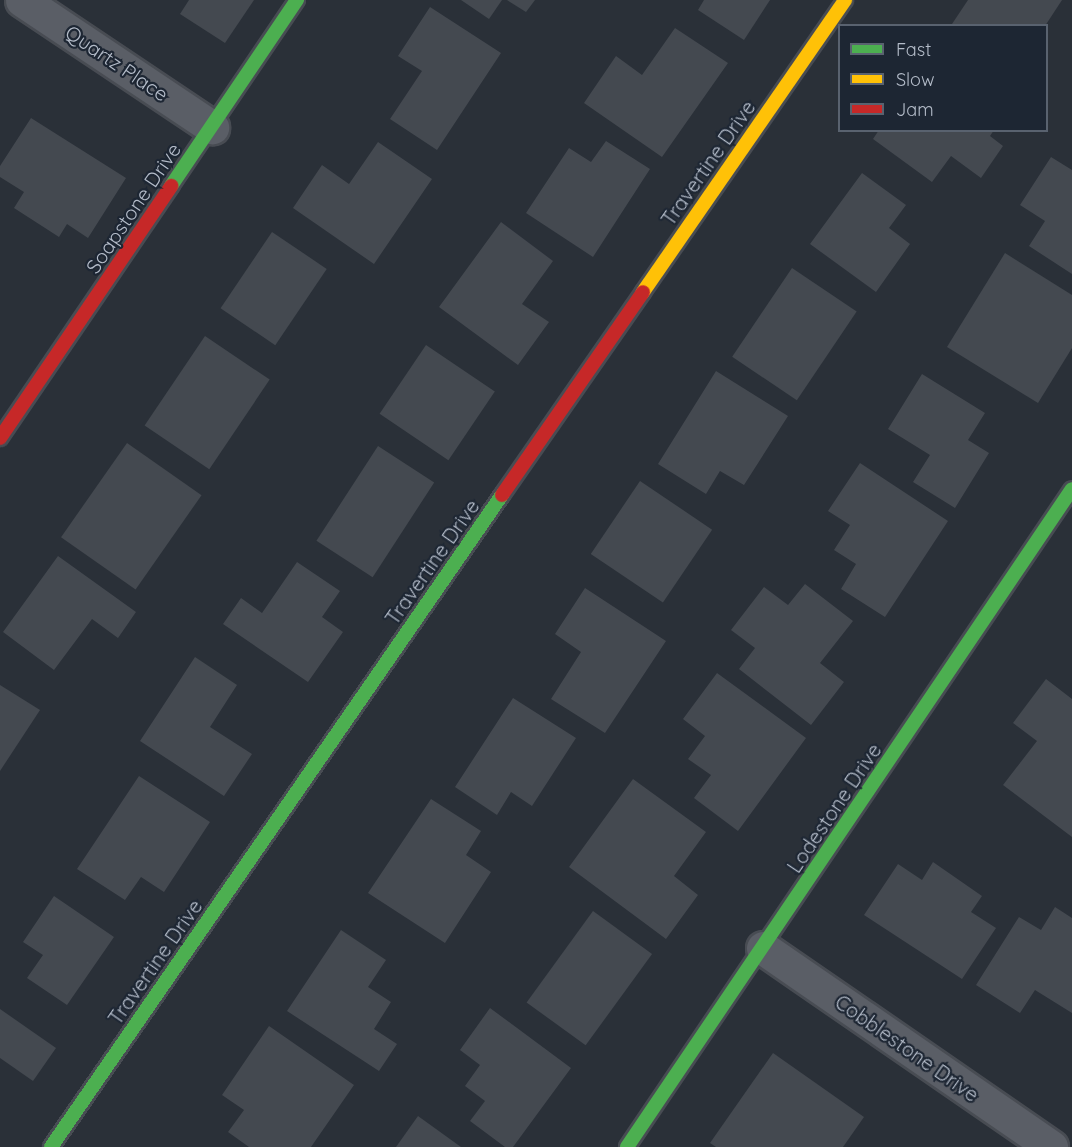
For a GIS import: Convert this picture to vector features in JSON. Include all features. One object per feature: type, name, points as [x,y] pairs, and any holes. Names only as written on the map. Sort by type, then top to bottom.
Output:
[{"type":"street","name":"Quartz Place","points":[[22,0],[212,127]]},
{"type":"street","name":"Soapstone Drive","points":[[0,438],[297,0]]},
{"type":"street","name":"Travertine Drive","points":[[51,1147],[845,0]]},
{"type":"street","name":"Lodestone Drive","points":[[627,1147],[1072,489]]},
{"type":"street","name":"Cobblestone Drive","points":[[763,948],[1051,1147]]},
{"type":"building","points":[[189,0],[254,0],[225,43],[180,14]]},
{"type":"building","points":[[461,0],[502,0],[489,19]]},
{"type":"building","points":[[507,0],[535,0],[526,12]]},
{"type":"building","points":[[704,0],[770,0],[744,40],[698,10]]},
{"type":"building","points":[[968,0],[1062,0],[1046,24],[952,24]]},
{"type":"building","points":[[430,7],[501,53],[437,150],[390,119],[422,71],[398,56]]},
{"type":"building","points":[[675,28],[728,63],[662,157],[584,103],[616,56],[642,75]]},
{"type":"building","points":[[31,118],[126,178],[88,238],[67,224],[59,237],[14,208],[24,192],[0,177],[0,166]]},
{"type":"building","points":[[878,132],[993,132],[990,136],[1003,146],[981,178],[951,156],[932,182],[873,139]]},
{"type":"building","points":[[606,141],[650,169],[593,257],[526,213],[569,148],[591,162]]},
{"type":"building","points":[[378,142],[432,179],[374,264],[293,208],[322,165],[349,184]]},
{"type":"building","points":[[1051,157],[1072,170],[1072,274],[1029,246],[1045,221],[1020,205]]},
{"type":"building","points":[[862,173],[906,205],[889,228],[910,244],[876,292],[810,244]]},
{"type":"building","points":[[501,222],[553,261],[522,304],[549,322],[518,365],[439,307]]},
{"type":"building","points":[[272,232],[327,269],[275,345],[221,308]]},
{"type":"building","points":[[1005,253],[1072,295],[1072,348],[1038,403],[947,347]]},
{"type":"building","points":[[792,268],[857,312],[797,400],[732,357]]},
{"type":"building","points":[[205,336],[270,380],[209,469],[145,426]]},
{"type":"building","points":[[426,345],[495,391],[448,460],[380,414]]},
{"type":"building","points":[[716,371],[788,416],[744,485],[720,471],[706,494],[658,464]]},
{"type":"building","points":[[922,374],[985,413],[968,440],[989,453],[955,508],[913,482],[930,455],[888,429]]},
{"type":"building","points":[[127,443],[202,495],[136,589],[61,537]]},
{"type":"building","points":[[378,446],[434,482],[373,577],[316,541]]},
{"type":"building","points":[[860,463],[948,521],[885,617],[841,589],[856,564],[834,550],[850,525],[828,511]]},
{"type":"building","points":[[640,481],[712,530],[663,603],[591,554]]},
{"type":"building","points":[[58,556],[136,612],[118,638],[92,619],[54,670],[3,632]]},
{"type":"building","points":[[297,562],[340,591],[322,617],[343,632],[308,682],[223,624],[241,598],[262,613]]},
{"type":"building","points":[[805,584],[853,621],[820,663],[844,682],[811,725],[739,669],[755,648],[731,630],[764,587],[788,605]]},
{"type":"building","points":[[585,588],[666,641],[605,733],[551,699],[581,652],[555,634]]},
{"type":"building","points":[[195,657],[237,685],[210,727],[252,754],[224,796],[140,741]]},
{"type":"building","points":[[717,673],[806,738],[738,831],[694,798],[711,775],[688,759],[705,736],[683,719]]},
{"type":"building","points":[[1046,679],[1072,699],[1072,837],[1003,785],[1037,741],[1013,723]]},
{"type":"building","points":[[0,685],[40,710],[0,771]]},
{"type":"building","points":[[513,698],[576,738],[532,806],[511,792],[497,815],[455,787]]},
{"type":"building","points":[[139,776],[210,822],[164,892],[141,877],[125,900],[77,869]]},
{"type":"building","points":[[633,779],[706,832],[674,876],[698,895],[666,939],[569,867]]},
{"type":"building","points":[[431,799],[481,831],[466,855],[491,872],[445,943],[368,893]]},
{"type":"building","points":[[933,862],[982,896],[971,912],[996,928],[962,979],[864,915],[898,864],[922,880]]},
{"type":"building","points":[[54,896],[114,937],[67,1005],[27,978],[43,955],[23,942]]},
{"type":"building","points":[[1055,907],[1072,918],[1072,1013],[1035,990],[1020,1013],[976,985],[1019,917],[1041,930]]},
{"type":"building","points":[[593,911],[652,954],[586,1045],[527,1002]]},
{"type":"building","points":[[341,930],[386,960],[368,987],[391,1002],[374,1029],[397,1044],[379,1071],[287,1011]]},
{"type":"building","points":[[490,1008],[571,1068],[513,1147],[505,1147],[470,1121],[485,1101],[465,1086],[480,1065],[460,1050]]},
{"type":"building","points":[[0,1009],[56,1048],[33,1081],[0,1058]]},
{"type":"building","points":[[269,1026],[354,1085],[311,1147],[249,1147],[228,1132],[244,1110],[222,1095]]},
{"type":"building","points":[[773,1053],[864,1117],[843,1147],[716,1147],[710,1143]]},
{"type":"building","points":[[418,1116],[461,1147],[396,1147]]},
{"type":"traffic: fast","points":[[171,186],[297,0]]},
{"type":"traffic: fast","points":[[627,1147],[1072,489]]},
{"type":"traffic: fast","points":[[51,1147],[502,495]]},
{"type":"traffic: slow","points":[[643,292],[845,0]]},
{"type":"traffic: jam","points":[[0,438],[171,186]]},
{"type":"traffic: jam","points":[[502,495],[643,292]]}]
